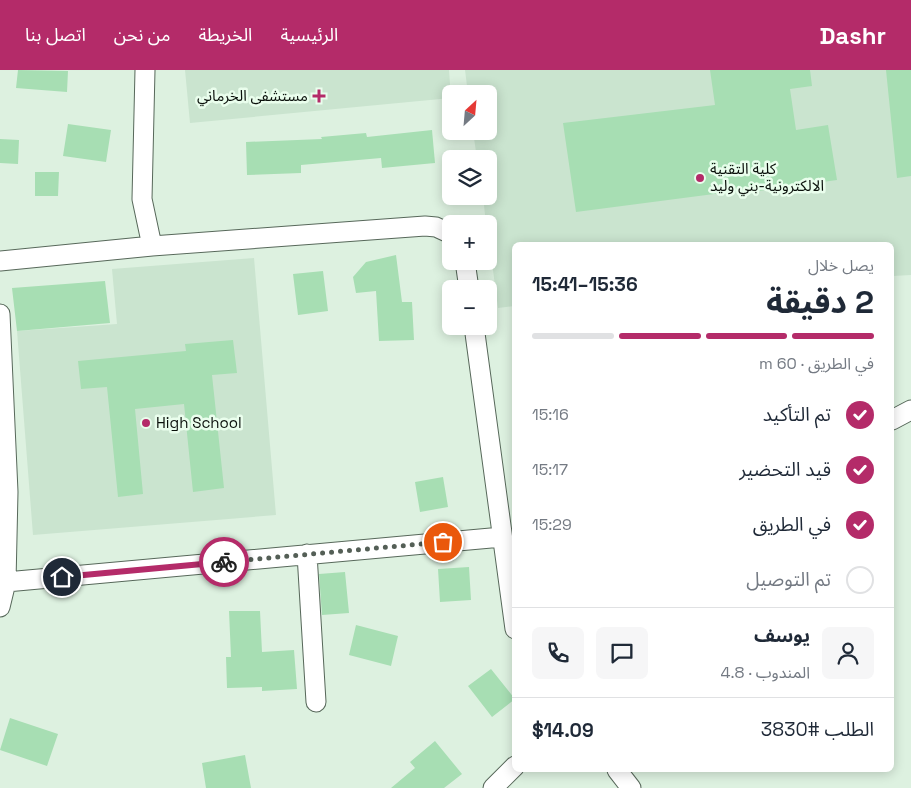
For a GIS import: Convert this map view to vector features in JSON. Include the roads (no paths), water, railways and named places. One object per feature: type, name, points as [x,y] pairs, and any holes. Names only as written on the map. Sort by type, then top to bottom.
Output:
[{"type":"street","points":[[145,70],[142,199],[152,246]]},
{"type":"street","points":[[0,260],[152,246],[425,226],[442,230]]},
{"type":"street","points":[[0,314],[8,492],[6,582],[0,607]]},
{"type":"street","points":[[475,335],[512,608]]},
{"type":"street","points":[[894,419],[911,410]]},
{"type":"street","points":[[6,582],[502,537]]},
{"type":"street","points":[[307,554],[316,702]]},
{"type":"street","points":[[494,788],[512,769]]},
{"type":"street","points":[[619,772],[631,788]]},
{"type":"place","name":"مستشفى الخرماني","points":[[319,96]]},
{"type":"place","name":"كلية التقنية الالكترونية-بني وليد","points":[[700,178]]},
{"type":"place","name":"High School","points":[[146,423]]}]
